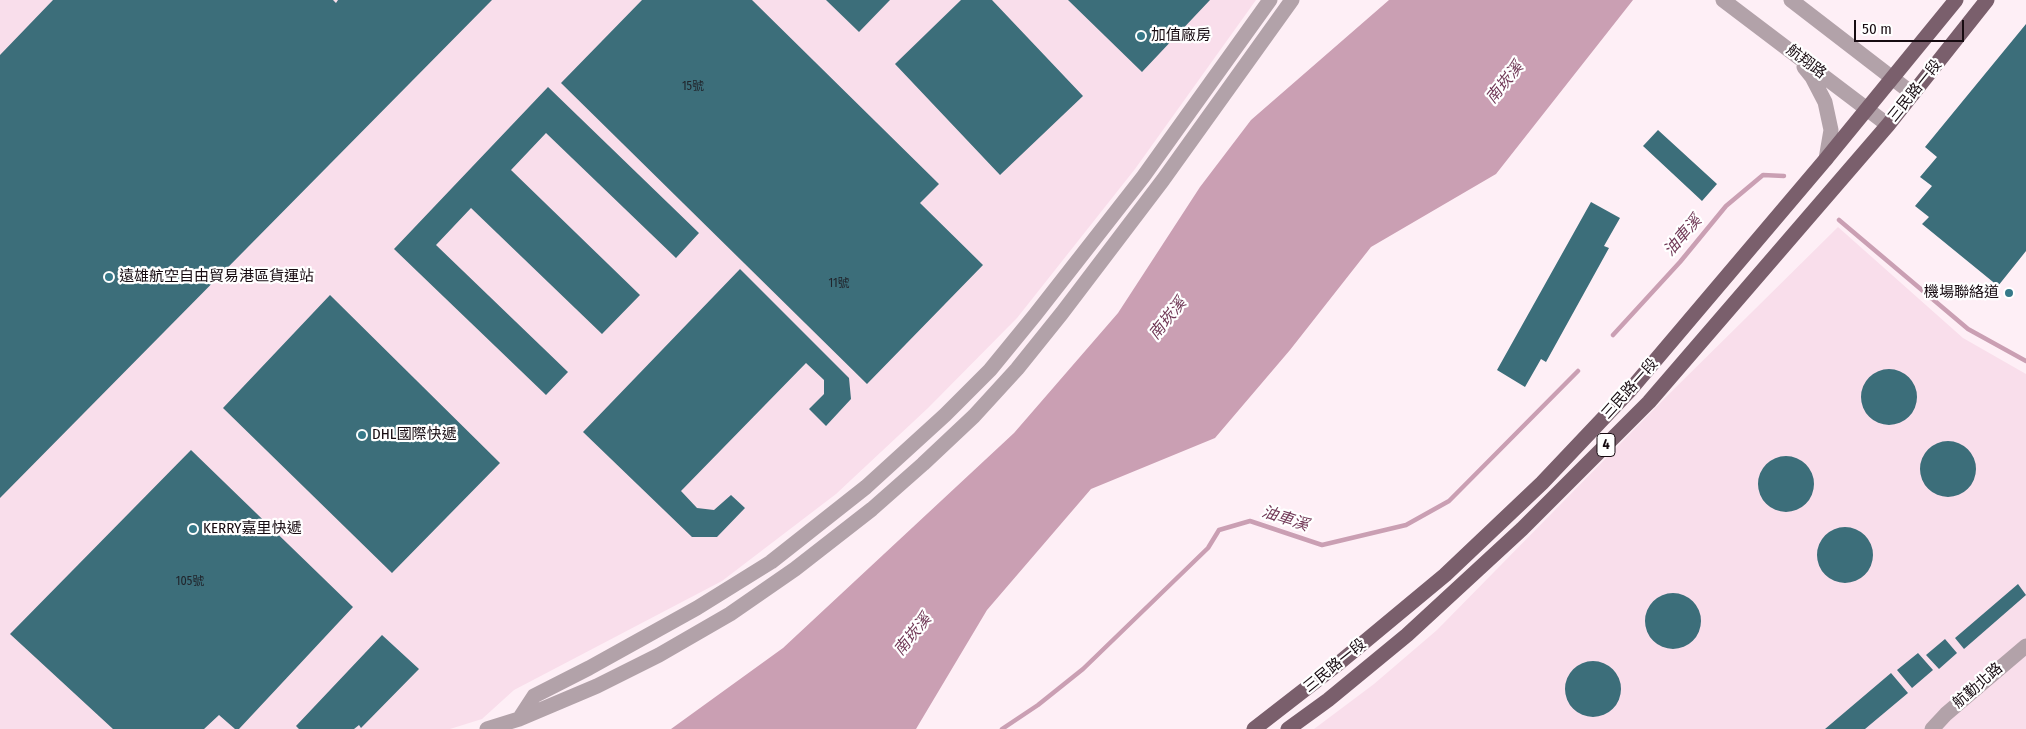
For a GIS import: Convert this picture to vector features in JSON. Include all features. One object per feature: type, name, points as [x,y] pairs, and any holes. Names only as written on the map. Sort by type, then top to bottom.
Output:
[{"type":"main road","name":"三民路一段","points":[[1254,729],[1339,663],[1445,575],[1542,483],[1631,389],[1826,159],[1956,0]]},
{"type":"main road","name":"三民路一段","points":[[1288,729],[1328,700],[1407,634],[1522,529],[1649,402],[1888,125],[1987,0]]},
{"type":"street","points":[[520,719],[534,696],[697,608],[772,562],[866,487],[945,415],[990,370],[1036,316],[1143,177],[1270,0]]},
{"type":"street","points":[[487,729],[520,719],[597,686],[730,614],[795,569],[872,509],[974,416],[1034,348],[1157,188],[1292,0]]},
{"type":"street","name":"航翔路","points":[[1723,0],[1888,125]]},
{"type":"street","points":[[1792,0],[1913,94]]},
{"type":"street","points":[[1792,52],[1812,77],[1825,102],[1831,130],[1826,159]]},
{"type":"street","name":"航勤北路","points":[[1932,729],[1946,714],[2026,646]]},
{"type":"street","points":[[1928,729],[1946,714]]},
{"type":"shaded area","points":[[0,0],[1256,0],[1135,169],[1017,318],[928,408],[836,494],[722,581],[514,690],[482,719],[450,729],[0,729]]},
{"type":"shaded area","points":[[1838,227],[1963,338],[2026,374],[2026,729],[1314,729],[1374,684],[1437,630],[1668,395]]},
{"type":"water","name":"南崁溪","points":[[1389,0],[1633,0],[1496,174],[1371,247],[1290,350],[1215,438],[1091,489],[987,610],[916,729],[671,729],[783,648],[1014,433],[1118,313],[1200,187],[1251,120]]},
{"type":"building","name":"遠雄航空自由貿易港區貨運站","points":[[53,0],[333,0],[336,3],[338,0],[492,0],[0,498],[0,55]]},
{"type":"building","points":[[642,0],[752,0],[939,184],[920,203],[983,265],[867,384],[561,83]]},
{"type":"building","points":[[826,0],[890,0],[859,32]]},
{"type":"building","points":[[961,0],[992,0],[1083,96],[1000,175],[895,64]]},
{"type":"building","name":"加值廠房","points":[[1068,0],[1210,0],[1142,72]]},
{"type":"building","points":[[2026,24],[2026,251],[1998,286],[1922,224],[1929,217],[1915,206],[1932,186],[1920,177],[1937,157],[1925,147]]},
{"type":"building","points":[[548,87],[699,233],[676,258],[546,133],[511,170],[640,295],[602,334],[471,208],[436,245],[568,372],[546,395],[394,249]]},
{"type":"building","points":[[1658,130],[1717,184],[1702,201],[1643,146]]},
{"type":"building","points":[[1591,202],[1620,218],[1604,246],[1609,248],[1546,362],[1541,359],[1525,387],[1497,370]]},
{"type":"building","points":[[740,269],[849,378],[851,399],[826,426],[809,409],[824,394],[824,380],[806,363],[681,491],[697,508],[714,510],[731,495],[745,508],[717,537],[692,537],[583,432]]},
{"type":"building","name":"DHL國際快遞","points":[[330,295],[500,463],[392,573],[223,408]]},
{"type":"building","points":[[1884,369],[1894,369],[1909,377],[1915,386],[1917,397],[1915,408],[1909,417],[1894,425],[1884,425],[1873,420],[1866,413],[1861,402],[1861,392],[1866,381],[1873,374]]},
{"type":"building","points":[[1943,441],[1953,441],[1968,449],[1974,458],[1976,469],[1974,480],[1968,489],[1953,497],[1943,497],[1932,492],[1925,485],[1920,474],[1920,464],[1925,453],[1932,446]]},
{"type":"building","name":"KERRY嘉里快遞","points":[[191,450],[353,607],[239,729],[235,729],[219,715],[204,729],[113,729],[10,634]]},
{"type":"building","points":[[1781,456],[1791,456],[1806,464],[1812,473],[1814,484],[1812,495],[1806,504],[1791,512],[1781,512],[1770,507],[1763,500],[1758,489],[1758,479],[1763,468],[1770,461]]},
{"type":"building","points":[[1840,527],[1850,527],[1865,535],[1871,544],[1873,555],[1871,566],[1865,575],[1850,583],[1840,583],[1829,578],[1822,571],[1817,560],[1817,550],[1822,539],[1829,532]]},
{"type":"building","points":[[2018,584],[2026,595],[1964,649],[1955,638]]},
{"type":"building","points":[[1668,593],[1678,593],[1693,601],[1699,610],[1701,621],[1699,632],[1693,641],[1678,649],[1668,649],[1657,644],[1650,637],[1645,626],[1645,616],[1650,605],[1657,598]]},
{"type":"building","points":[[382,635],[419,669],[361,728],[359,725],[354,729],[299,729],[296,726]]},
{"type":"building","points":[[1945,639],[1957,653],[1939,669],[1926,655]]},
{"type":"building","points":[[1918,653],[1933,670],[1912,688],[1897,670]]},
{"type":"building","points":[[1588,661],[1598,661],[1613,669],[1619,678],[1621,689],[1619,700],[1613,709],[1598,717],[1588,717],[1577,712],[1570,705],[1565,694],[1565,684],[1570,673],[1577,666]]},
{"type":"building","points":[[1891,673],[1908,693],[1865,729],[1825,729]]},
{"type":"waterway","name":"油車溪","points":[[1613,335],[1680,262],[1726,206],[1763,175],[1784,176]]},
{"type":"waterway","name":"油車溪","points":[[1839,220],[1968,329],[2026,361]]},
{"type":"waterway","name":"油車溪","points":[[1002,729],[1038,705],[1083,669],[1208,548],[1219,530],[1250,521],[1322,545],[1406,525],[1449,501],[1578,371]]},
{"type":"place","name":"加值廠房","points":[[1141,36]]},
{"type":"place","name":"遠雄航空自由貿易港區貨運站","points":[[109,277]]},
{"type":"place","name":"機場聯絡道","points":[[2009,293]]},
{"type":"place","name":"DHL國際快遞","points":[[362,435]]},
{"type":"place","name":"KERRY嘉里快遞","points":[[193,529]]}]
